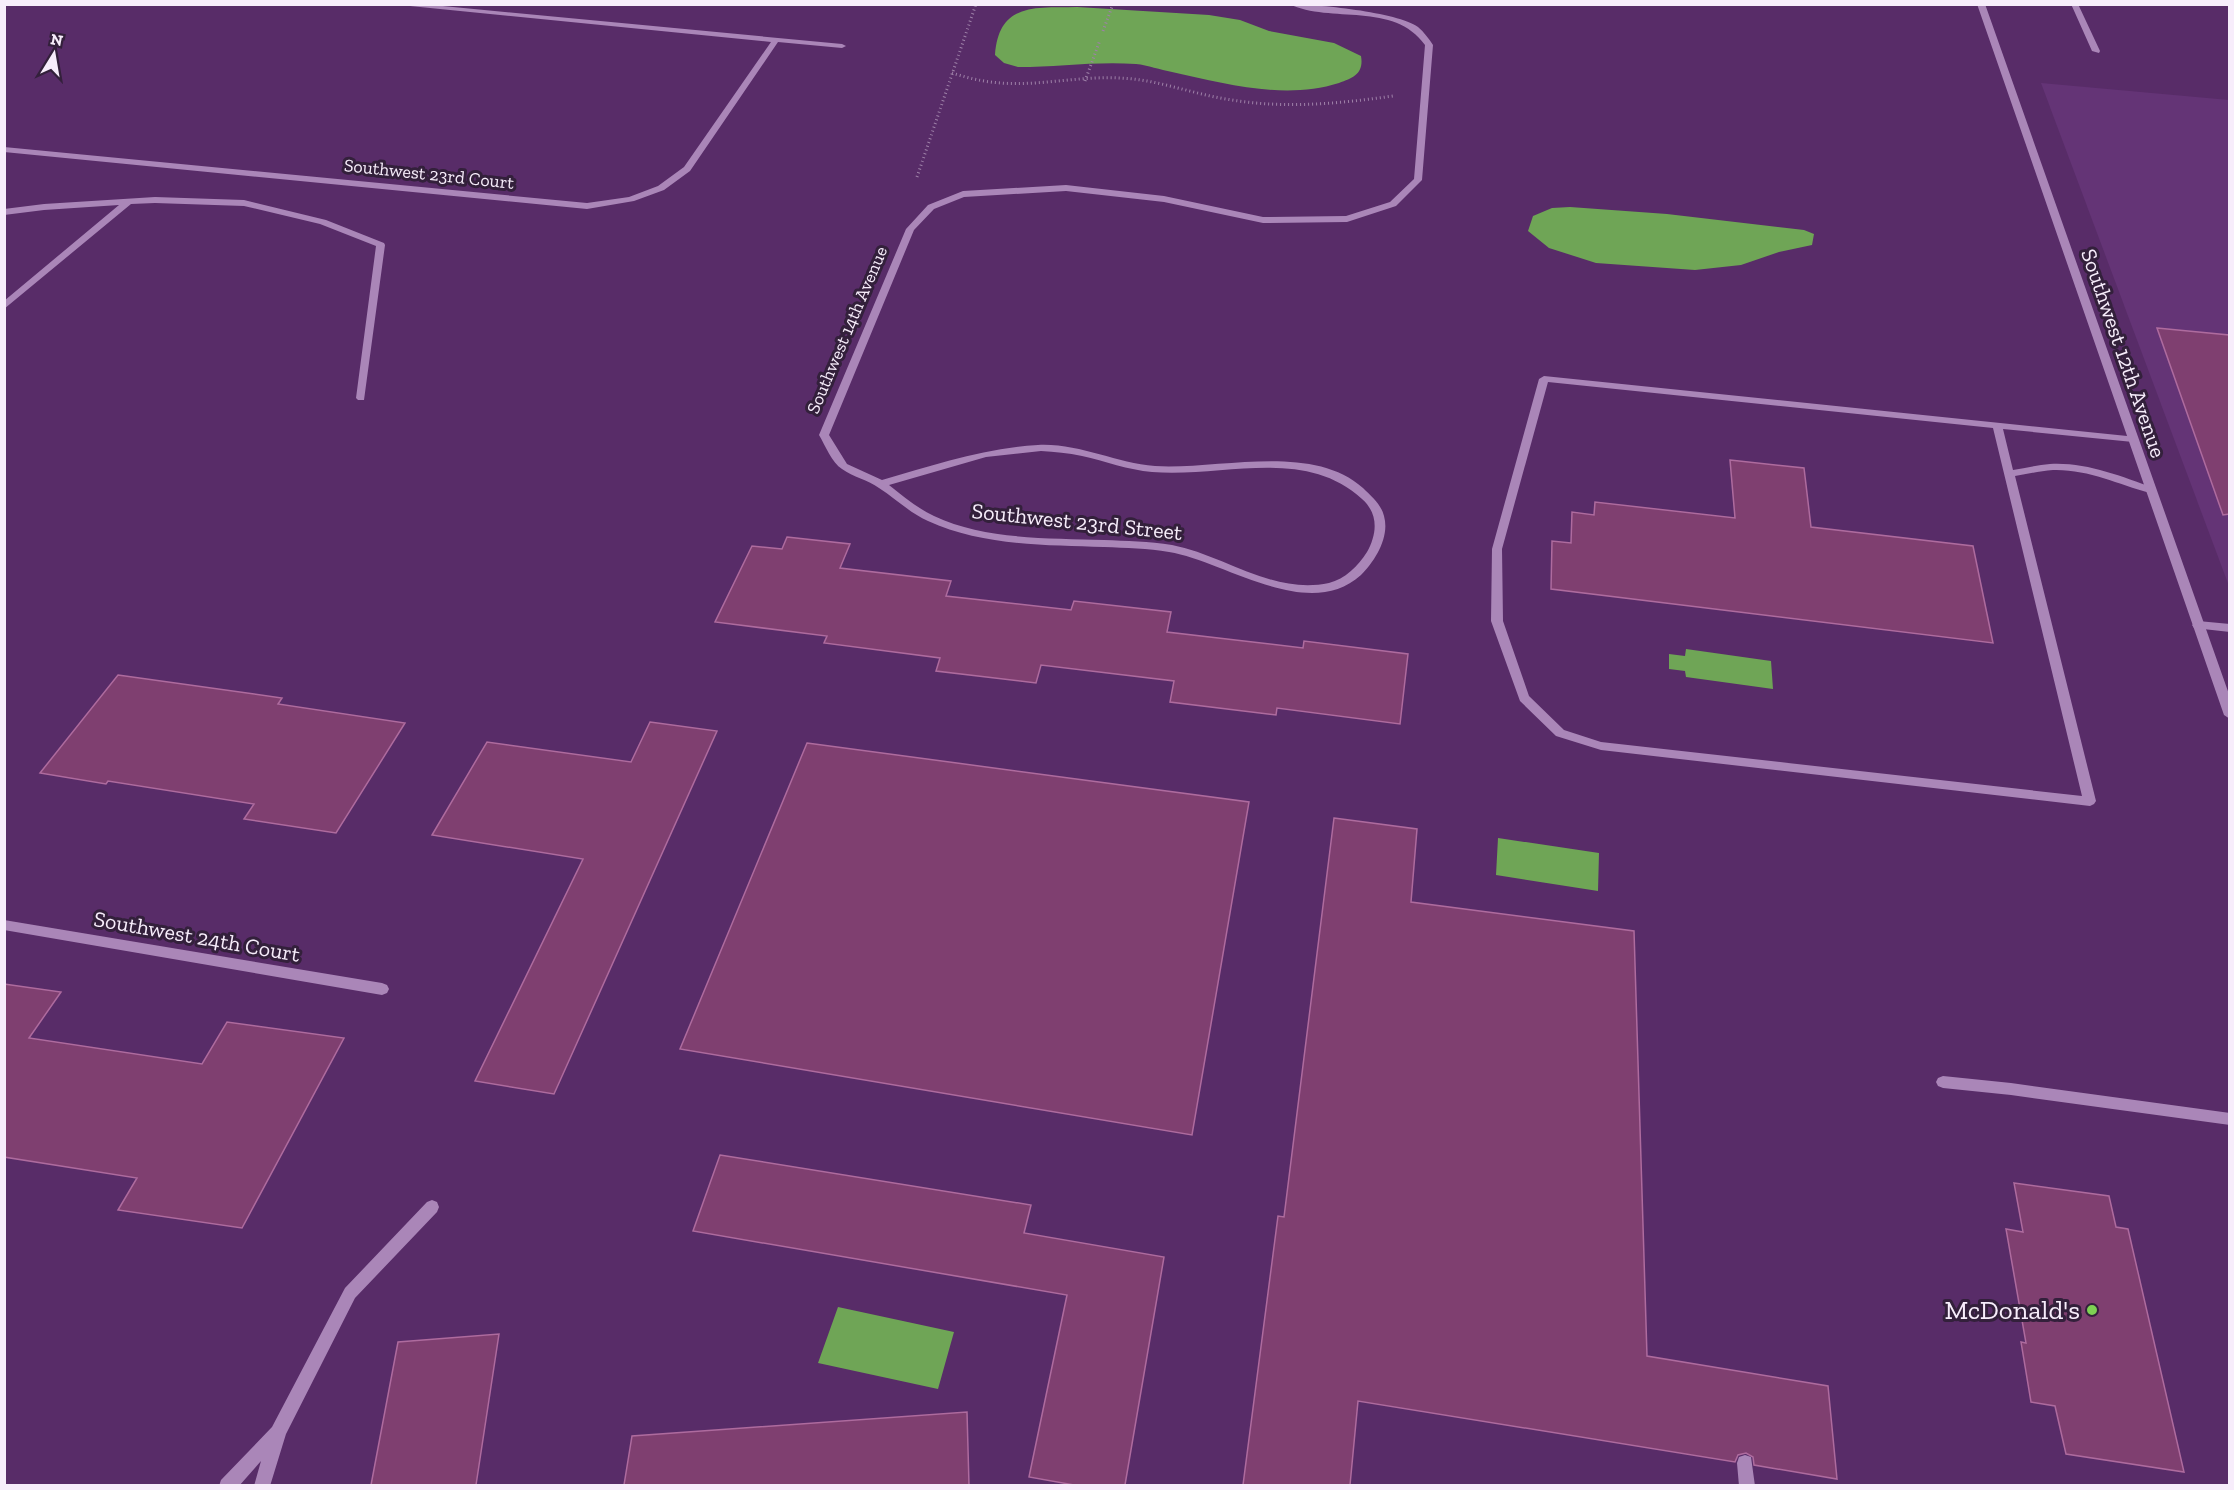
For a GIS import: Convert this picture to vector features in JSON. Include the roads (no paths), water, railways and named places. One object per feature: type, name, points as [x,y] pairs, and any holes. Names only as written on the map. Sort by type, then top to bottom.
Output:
[{"type":"street","points":[[393,4],[842,46]]},
{"type":"street","name":"Southwest 14th Avenue","points":[[881,484],[843,466],[824,435],[910,229],[931,207],[963,194],[1066,188],[1164,199],[1263,220],[1347,219],[1393,204],[1418,180],[1430,45],[1415,28],[1379,16],[1310,10],[1292,4]]},
{"type":"street","name":"Southwest 12th Avenue","points":[[1981,4],[2229,715]]},
{"type":"street","points":[[2074,4],[2096,51]]},
{"type":"street","name":"Southwest 23rd Court","points":[[4,149],[587,206],[631,199],[661,188],[687,169],[776,40]]},
{"type":"street","points":[[4,212],[44,207],[155,200],[244,203],[323,222],[381,245],[361,398]]},
{"type":"street","points":[[4,306],[129,201]]},
{"type":"street","points":[[1997,425],[2090,801],[1601,746],[1560,733],[1524,698],[1497,621],[1497,549],[1544,379],[1997,425],[2133,439]]},
{"type":"street","name":"Southwest 23rd Street","points":[[1041,447],[1072,451],[1152,469],[1302,466],[1330,471],[1353,482],[1378,509],[1382,525],[1377,544],[1368,559],[1346,582],[1324,588],[1296,588],[1272,584],[1184,551],[1159,546],[1050,542],[1011,538],[958,527],[922,514],[881,484],[985,454],[1041,447]]},
{"type":"street","points":[[2009,474],[2049,467],[2071,468],[2101,473],[2150,490]]},
{"type":"street","points":[[2198,625],[2229,628]]},
{"type":"street","name":"Southwest 24th Court","points":[[4,925],[382,989]]},
{"type":"street","points":[[1943,1083],[2011,1089],[2229,1119]]},
{"type":"street","points":[[262,1485],[279,1431],[350,1293],[432,1207]]},
{"type":"street","points":[[227,1485],[279,1431]]},
{"type":"street","points":[[1745,1463],[1747,1485]]},
{"type":"place","name":"McDonald's","points":[[2092,1310]]}]
